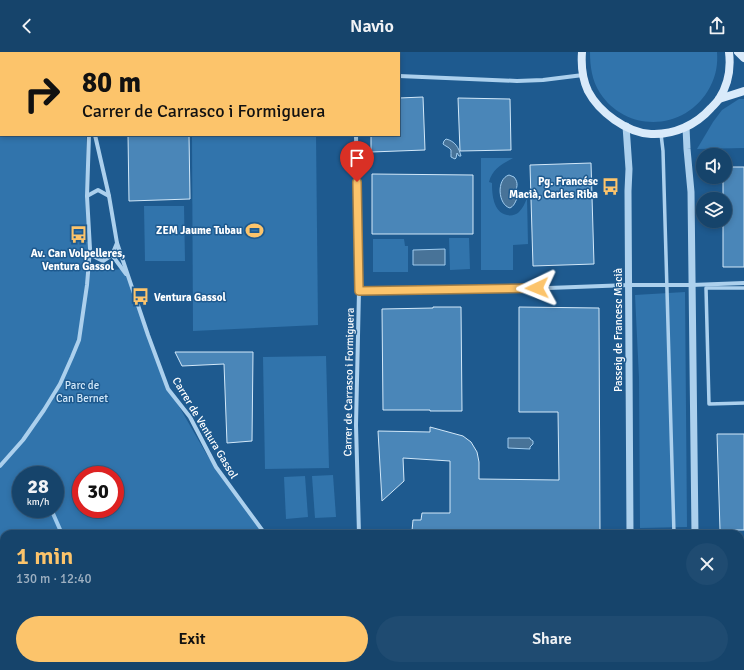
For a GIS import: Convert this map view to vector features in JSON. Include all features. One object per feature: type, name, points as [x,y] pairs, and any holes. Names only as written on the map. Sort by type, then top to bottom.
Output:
[{"type":"main road","points":[[582,52],[581,65],[588,91],[599,106],[611,118],[643,133],[660,133],[679,130],[696,121],[708,112],[719,99],[727,82],[730,52]]},
{"type":"main road","points":[[738,52],[744,58]]},
{"type":"main road","points":[[719,99],[744,91]]},
{"type":"street","points":[[400,76],[517,81],[543,80],[583,75]]},
{"type":"street","name":"Passeig de Francesc Macià","points":[[626,126],[629,169],[630,530]]},
{"type":"street","points":[[686,127],[691,192],[695,530]]},
{"type":"street","points":[[660,133],[663,151],[674,530]]},
{"type":"street","points":[[0,466],[23,440],[44,410],[60,384],[78,340],[87,285],[90,254],[87,196],[89,136]]},
{"type":"street","name":"Carrer de Ventura Gassol","points":[[95,136],[109,196],[117,243],[168,389],[190,417],[216,467],[262,530]]},
{"type":"street","name":"Carrer de Carrasco i Formiguera","points":[[356,136],[359,291],[356,425],[359,530]]},
{"type":"street","points":[[87,196],[98,190],[109,196]]},
{"type":"street","points":[[90,254],[103,261],[112,255],[117,243]]},
{"type":"street","name":"Carrer de Ventura Gassol","points":[[112,255],[129,277]]},
{"type":"street","points":[[359,291],[491,290],[744,283]]},
{"type":"street","points":[[744,288],[706,288],[709,404],[744,403]]},
{"type":"green space","points":[[590,52],[717,52],[717,65],[714,79],[710,87],[700,102],[687,112],[672,119],[656,122],[641,121],[625,116],[612,106],[600,93],[595,84],[592,73]]},
{"type":"green space","points":[[739,99],[744,99],[744,148],[698,148],[713,122],[722,110]]},
{"type":"green space","name":"Parc de Can Bernet","points":[[0,136],[86,136],[89,271],[126,269],[169,389],[207,455],[262,530],[0,530]]},
{"type":"green space","name":"ZEM Jaume Tubau","points":[[192,136],[316,136],[318,325],[193,331]]},
{"type":"green space","points":[[481,158],[513,158],[495,170],[490,177],[489,182],[492,183],[494,202],[502,213],[507,215],[515,215],[522,209],[527,198],[528,244],[513,245],[513,270],[481,270]]},
{"type":"green space","points":[[144,206],[184,206],[185,261],[145,261]]},
{"type":"green space","points":[[449,238],[469,238],[470,269],[450,270]]},
{"type":"green space","points":[[373,239],[404,239],[405,246],[408,246],[408,272],[373,272]]},
{"type":"green space","points":[[685,292],[687,527],[640,528],[639,378],[635,295]]},
{"type":"green space","points":[[326,356],[329,468],[265,469],[263,357]]},
{"type":"green space","points":[[333,475],[336,517],[315,518],[312,476]]},
{"type":"green space","points":[[305,476],[308,517],[286,519],[284,477]]},
{"type":"shaded area","points":[[446,139],[452,141],[456,145],[461,156],[457,153],[455,159],[451,157],[451,150],[443,144]]},
{"type":"shaded area","points":[[509,175],[514,177],[517,181],[517,188],[514,194],[518,191],[520,192],[515,203],[510,208],[503,202],[500,192],[502,181]]},
{"type":"shaded area","points":[[445,249],[445,265],[413,265],[413,250]]},
{"type":"shaded area","points":[[508,438],[530,438],[533,441],[533,444],[530,449],[508,448]]},
{"type":"building","points":[[423,97],[425,150],[371,152],[371,136],[400,136],[400,98]]},
{"type":"building","points":[[458,98],[510,99],[511,150],[460,151]]},
{"type":"building","points":[[128,136],[189,136],[190,199],[129,201]]},
{"type":"building","points":[[591,163],[594,264],[533,266],[530,165]]},
{"type":"building","points":[[732,167],[744,167],[744,267],[723,267],[723,228],[732,228],[732,192],[723,192],[723,184],[732,184]]},
{"type":"building","points":[[372,174],[473,175],[473,234],[372,234]]},
{"type":"building","points":[[461,307],[462,411],[383,410],[382,309]]},
{"type":"building","points":[[519,307],[599,308],[600,530],[412,530],[413,520],[421,520],[422,513],[450,513],[450,461],[403,458],[404,481],[382,501],[378,431],[430,432],[430,427],[463,436],[471,442],[477,452],[479,462],[479,479],[559,480],[558,412],[519,412]]},
{"type":"building","points":[[175,352],[253,352],[252,441],[227,443],[224,364],[182,366]]},
{"type":"building","points":[[717,434],[744,434],[744,530],[720,530]]},
{"type":"waterway","points":[[55,518],[60,530]]},
{"type":"place","name":"Pg. Francésc Macià, Carles Riba","points":[[611,187]]},
{"type":"place","name":"ZEM Jaume Tubau","points":[[255,230]]},
{"type":"place","name":"Av. Can Volpelleres, Ventura Gassol","points":[[78,235]]},
{"type":"place","name":"Ventura Gassol","points":[[141,297]]},
{"type":"route","points":[[357,182],[359,291],[491,290],[537,288]]}]
